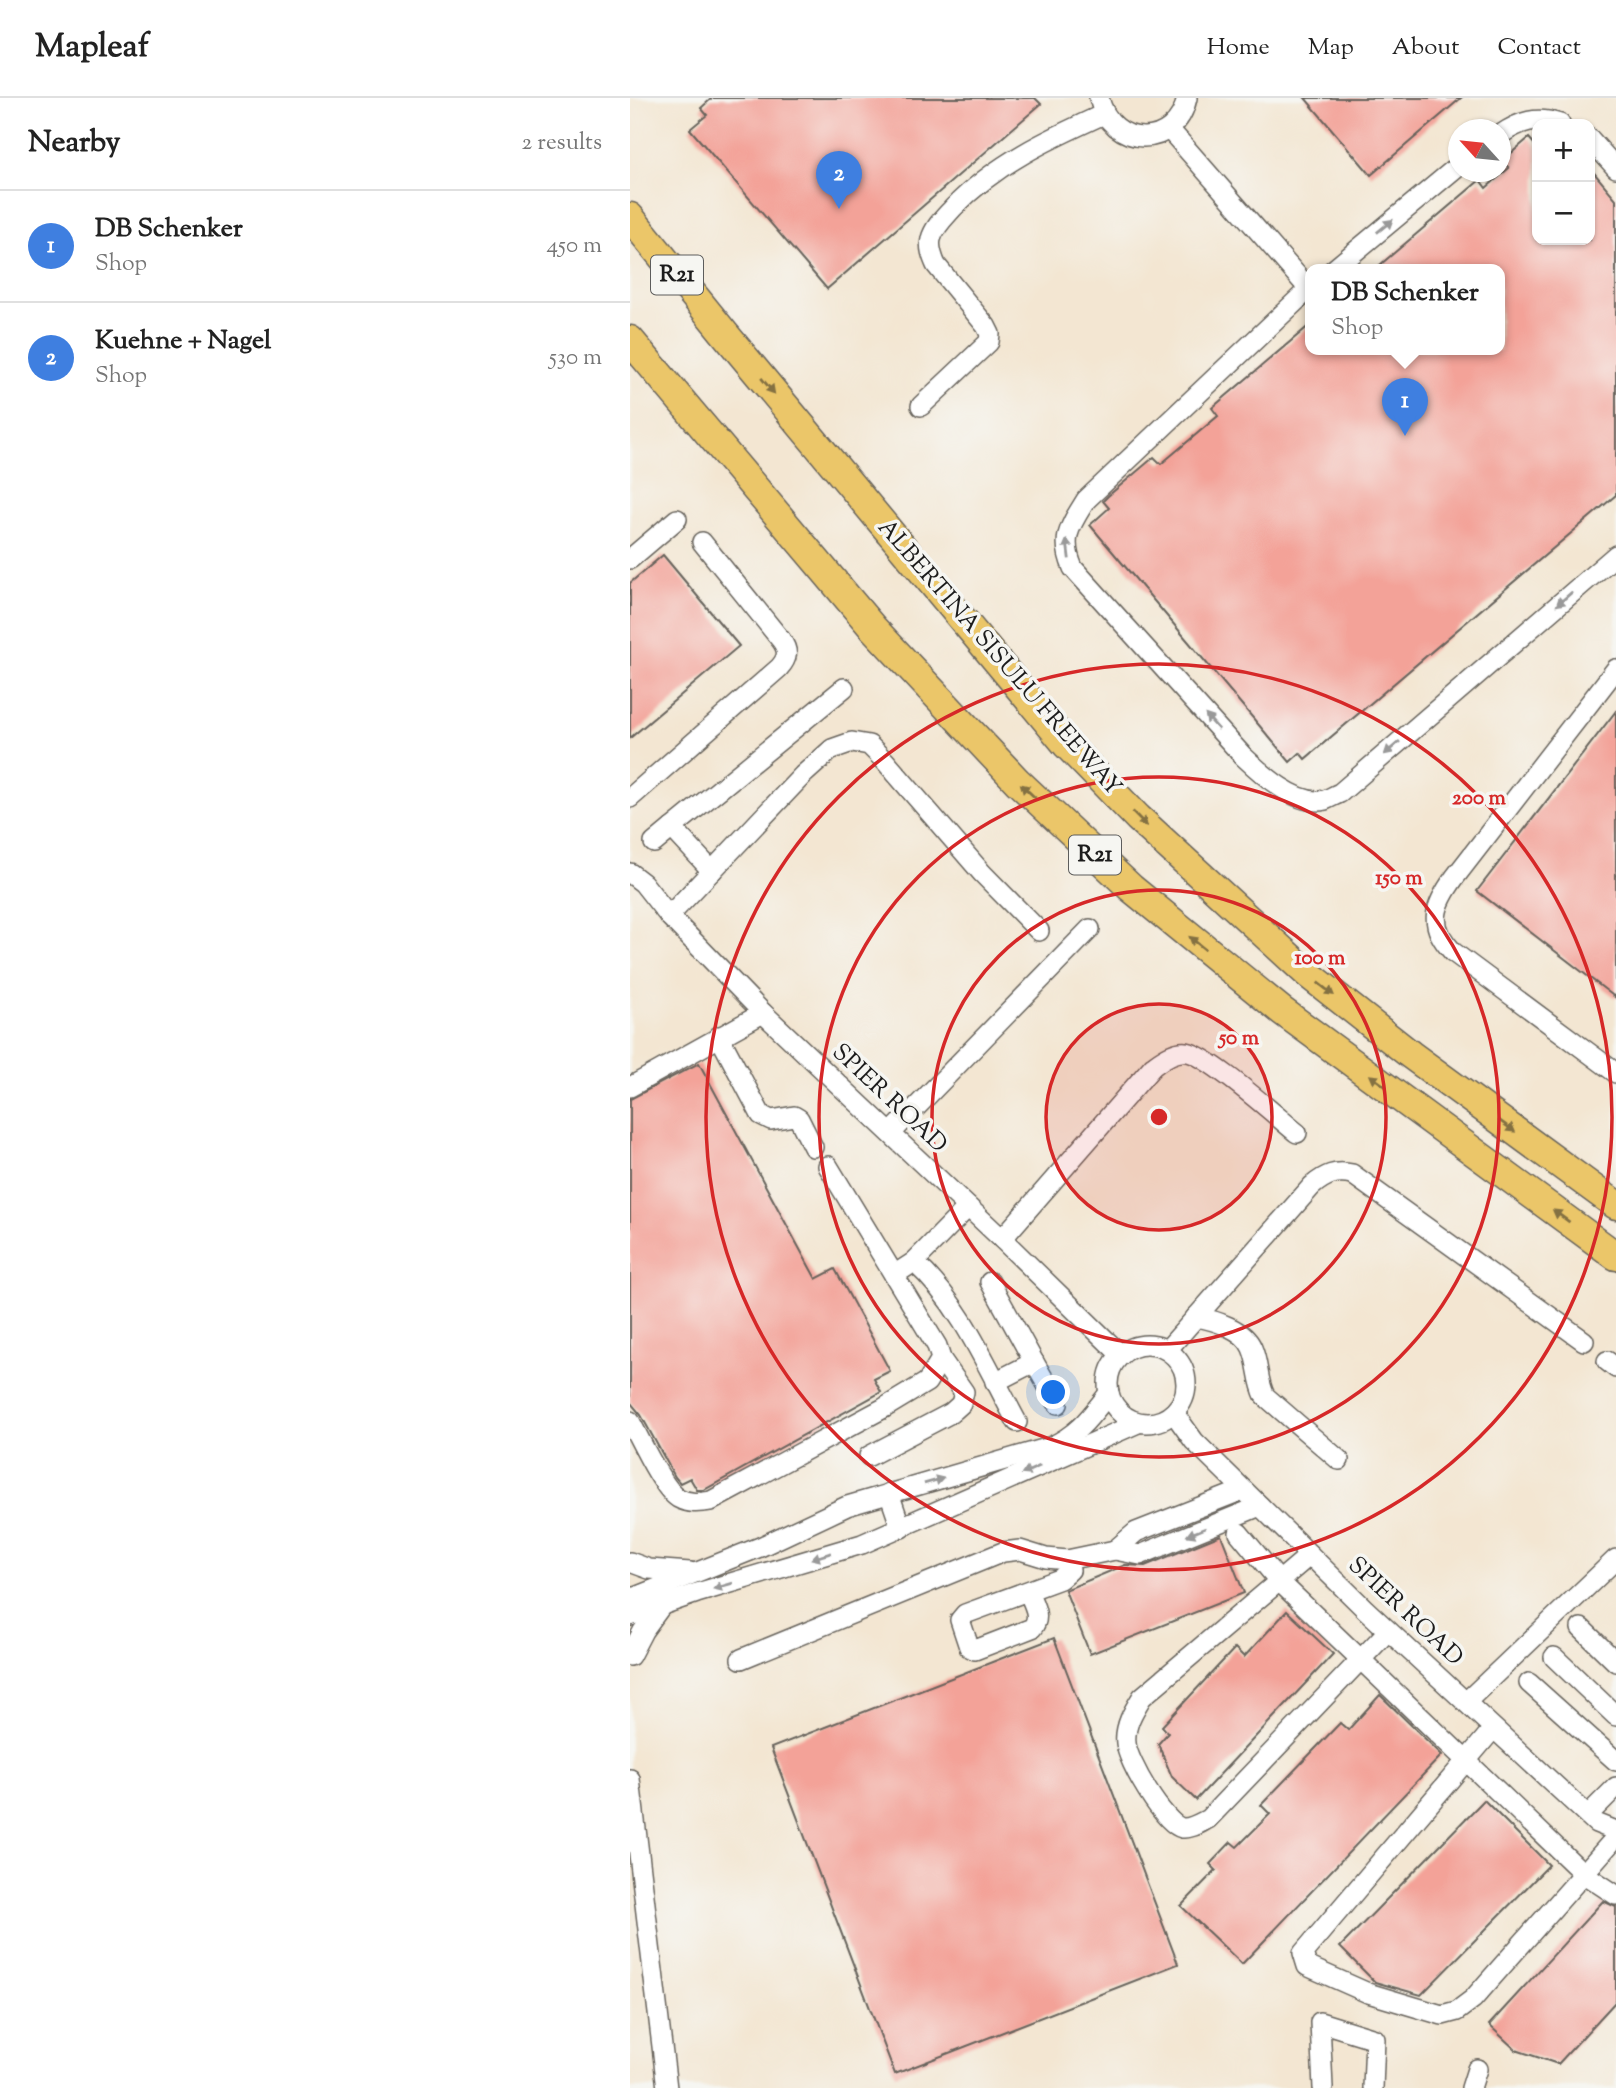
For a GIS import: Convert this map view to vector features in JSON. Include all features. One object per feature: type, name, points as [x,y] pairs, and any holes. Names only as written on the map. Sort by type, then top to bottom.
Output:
[{"type":"highway","name":"ALBERTINA SISULU FREEWAY","points":[[630,217],[1068,745],[1138,818],[1308,974],[1421,1062],[1616,1205]]},
{"type":"highway","name":"R21","points":[[630,340],[873,628],[1017,781],[1131,888],[1282,1011],[1616,1256]]},
{"type":"street","points":[[921,406],[989,342],[990,334],[936,265],[930,247],[931,236],[937,227],[968,192],[998,168],[1102,106],[1113,125],[1125,133],[1138,137],[1153,136],[1170,130],[1185,109],[1187,98]]},
{"type":"street","points":[[1511,129],[1524,121],[1532,120]]},
{"type":"street","points":[[1170,130],[1305,283]]},
{"type":"street","points":[[1595,144],[1616,167]]},
{"type":"street","points":[[1340,264],[1448,174]]},
{"type":"street","points":[[1305,294],[1086,500],[1067,536],[1065,551],[1073,568],[1263,775],[1306,799],[1323,800],[1340,793],[1616,555]]},
{"type":"street","points":[[630,559],[677,519]]},
{"type":"street","points":[[630,798],[779,668],[787,656],[787,650],[781,640],[702,542]]},
{"type":"street","points":[[1616,669],[1455,877],[1444,893],[1436,920],[1437,931],[1453,953],[1616,1073]]},
{"type":"street","points":[[654,842],[844,688]]},
{"type":"street","points":[[669,916],[803,775],[832,749],[852,742],[869,745],[982,873],[1039,931]]},
{"type":"street","points":[[672,828],[712,871]]},
{"type":"street","name":"SPIER ROAD","points":[[630,873],[643,883],[669,916],[763,1013],[1121,1355]]},
{"type":"street","points":[[891,1133],[1090,929]]},
{"type":"street","points":[[630,1087],[719,1035],[763,1013]]},
{"type":"street","points":[[719,1035],[761,1115],[771,1120],[794,1116],[799,1119],[813,1147]]},
{"type":"street","points":[[1002,1239],[1153,1066],[1174,1054],[1186,1052],[1210,1064],[1297,1133]]},
{"type":"street","points":[[828,1166],[937,1346],[941,1359],[964,1392],[961,1404],[951,1413],[869,1456]]},
{"type":"street","points":[[1167,1350],[1312,1186],[1331,1174],[1341,1172],[1352,1174],[1584,1341]]},
{"type":"street","points":[[894,1275],[914,1262],[968,1207]]},
{"type":"street","points":[[914,1262],[935,1281],[954,1307],[1017,1422]]},
{"type":"street","points":[[990,1282],[1058,1404]]},
{"type":"street","points":[[1196,1317],[1216,1321],[1242,1336],[1252,1346],[1258,1383],[1265,1396],[1339,1460]]},
{"type":"street","points":[[630,1616],[862,1544],[1138,1423],[1163,1420],[1174,1413],[1182,1403],[1186,1380],[1176,1357],[1155,1346],[1143,1345],[1121,1355],[1110,1373],[1109,1393],[1119,1412],[1138,1423]]},
{"type":"street","points":[[630,1421],[665,1483],[676,1497],[693,1504],[711,1501],[927,1382],[941,1359]]},
{"type":"street","points":[[995,1382],[1034,1362]]},
{"type":"street","points":[[630,1599],[779,1538],[847,1506],[1059,1443],[1082,1428],[1109,1393]]},
{"type":"street","name":"SPIER ROAD","points":[[1174,1413],[1194,1441],[1388,1631],[1592,1819],[1616,1832]]},
{"type":"street","points":[[1115,1550],[1136,1532],[1243,1490]]},
{"type":"street","points":[[889,1493],[901,1528]]},
{"type":"street","points":[[741,1658],[1003,1552],[1020,1550],[1046,1558],[1067,1560],[1115,1550],[1140,1555],[1260,1506]]},
{"type":"street","points":[[1239,1533],[1279,1581],[1361,1660],[1584,1874],[1616,1895]]},
{"type":"street","points":[[779,1538],[789,1566]]},
{"type":"street","points":[[1310,1555],[1142,1697],[1130,1717],[1126,1743],[1134,1767],[1167,1819],[1179,1828],[1190,1828],[1208,1819],[1388,1631]]},
{"type":"street","points":[[1466,1702],[1616,1559]]},
{"type":"street","points":[[1028,1591],[1067,1575],[1070,1570],[1067,1560]]},
{"type":"street","points":[[630,1562],[649,1569],[698,1572]]},
{"type":"street","points":[[630,1656],[643,1631],[662,1605]]},
{"type":"street","points":[[1581,1628],[1616,1662]]},
{"type":"street","points":[[1554,1657],[1616,1716],[1592,1739]]},
{"type":"street","points":[[1529,1683],[1616,1761]]},
{"type":"street","points":[[1493,1729],[1303,1953],[1307,1966],[1368,1993],[1442,2015],[1457,2011],[1473,1999],[1616,1838]]},
{"type":"street","points":[[630,1779],[667,2088]]},
{"type":"street","points":[[1592,1819],[1616,1787]]},
{"type":"street","points":[[1592,1819],[1616,1803]]},
{"type":"street","points":[[1323,2088],[1320,2022],[1375,2039],[1373,2088]]},
{"type":"street","points":[[1471,2088],[1477,2069]]},
{"type":"building","points":[[712,98],[1035,98],[1041,104],[827,289],[690,129],[707,115],[701,108]]},
{"type":"building","points":[[1305,98],[1461,98],[1371,175]]},
{"type":"building","points":[[1529,138],[1532,141],[1532,245],[1595,245],[1595,174],[1616,199],[1616,495],[1305,759],[1300,753],[1290,762],[1090,525],[1109,508],[1103,501],[1108,496],[1154,457],[1161,464],[1218,416],[1212,408],[1305,329],[1305,355],[1505,355],[1505,264],[1381,264],[1478,182],[1482,182],[1486,188],[1493,182],[1511,182],[1511,153]]},
{"type":"building","points":[[663,555],[739,646],[630,738],[630,583]]},
{"type":"building","points":[[1616,711],[1616,998],[1477,891]]},
{"type":"building","points":[[699,1063],[816,1279],[835,1269],[890,1371],[874,1379],[881,1392],[704,1490],[697,1490],[690,1478],[680,1483],[641,1415],[630,1402],[630,1099]]},
{"type":"building","points":[[1221,1535],[1244,1593],[1090,1654],[1065,1590],[1125,1565],[1145,1566]]},
{"type":"building","points":[[1287,1611],[1333,1654],[1196,1800],[1172,1777],[1158,1744],[1168,1733],[1162,1726],[1235,1648],[1244,1657]]},
{"type":"building","points":[[1054,1638],[1178,1964],[895,2074],[771,1748]]},
{"type":"building","points":[[1380,1695],[1442,1755],[1242,1964],[1181,1906],[1216,1870],[1210,1864],[1231,1842],[1237,1847],[1270,1814],[1261,1805],[1340,1723],[1348,1730]]},
{"type":"building","points":[[1484,1800],[1549,1865],[1421,1995],[1375,1982],[1340,1947]]},
{"type":"building","points":[[1603,1901],[1616,1907],[1616,2001],[1558,2064],[1516,2050],[1489,2025]]},
{"type":"place","name":"Kuehne + Nagel","points":[[839,209]]},
{"type":"place","name":"DB Schenker","points":[[1405,436]]}]
